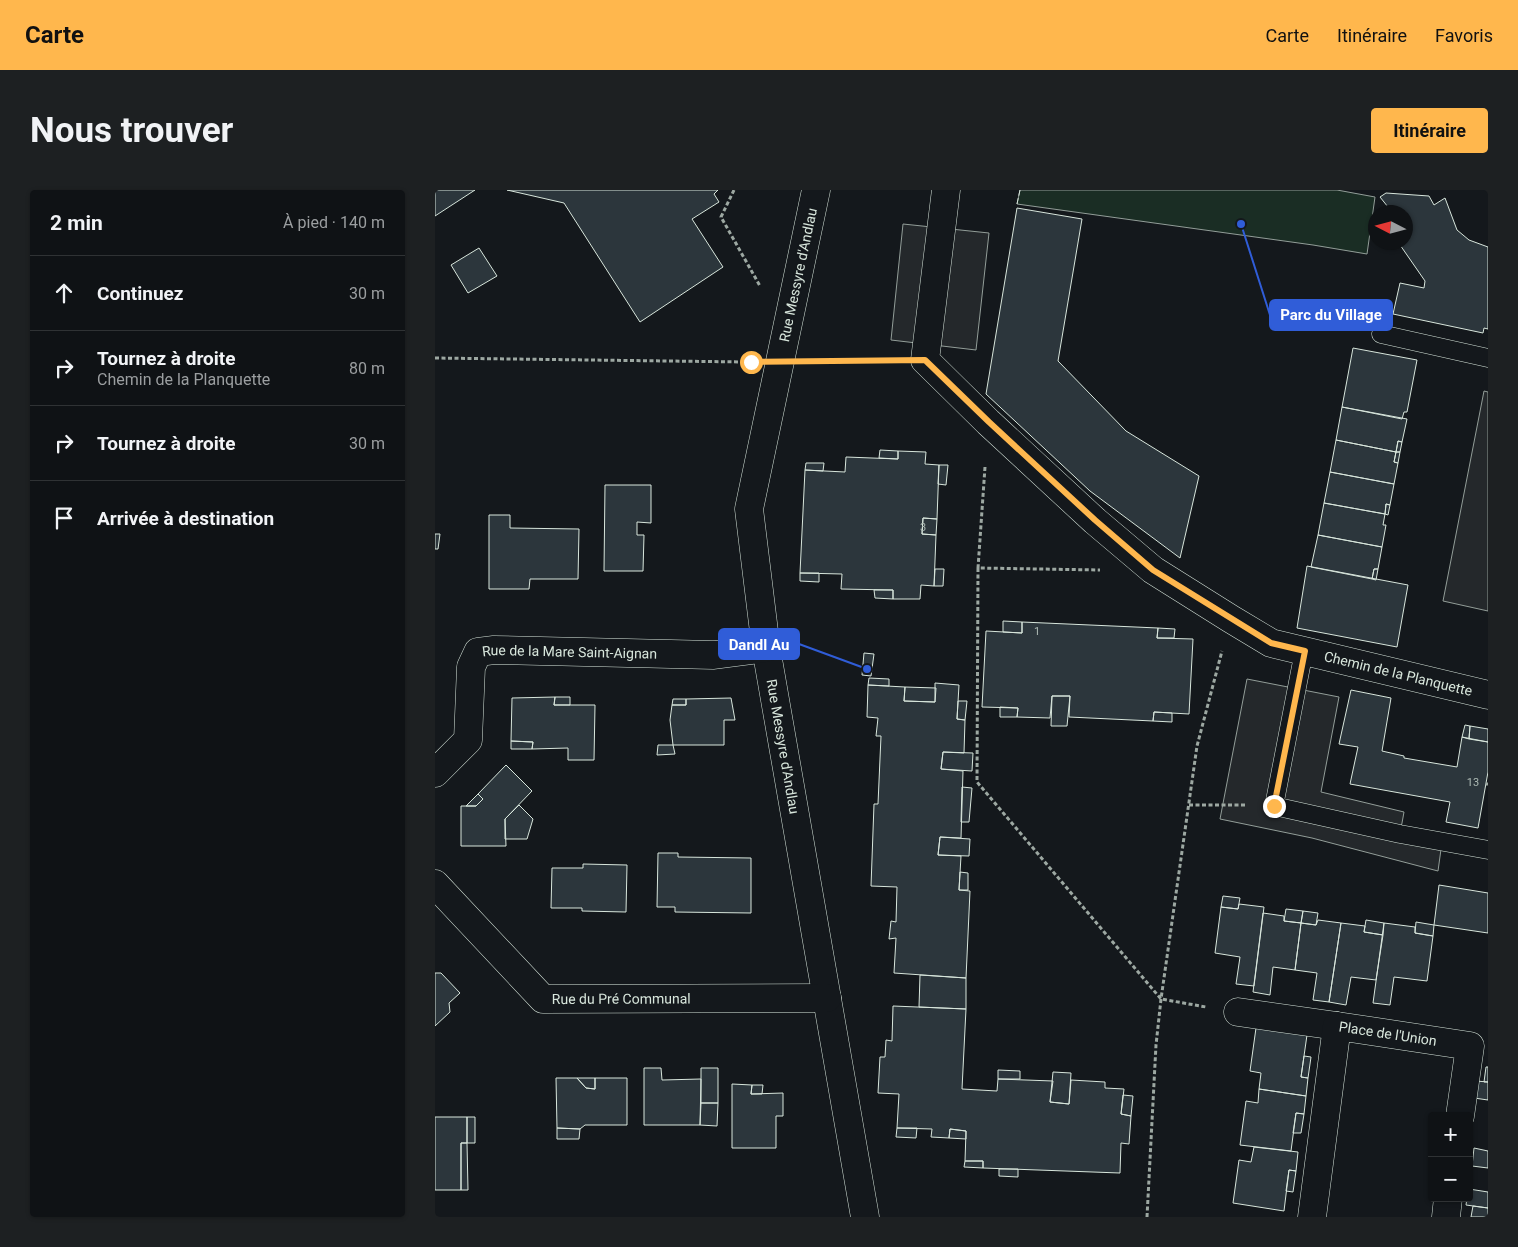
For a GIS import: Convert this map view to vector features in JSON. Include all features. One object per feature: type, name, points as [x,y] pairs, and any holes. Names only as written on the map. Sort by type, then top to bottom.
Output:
[{"type":"street","name":"Rue Messyre d'Andlau","points":[[816,190],[749,509],[766,648],[865,1217]]},
{"type":"street","points":[[925,360],[946,190]]},
{"type":"street","name":"Chemin de la Planquette","points":[[925,360],[1095,520],[1153,570],[1271,643],[1488,695]]},
{"type":"street","name":"Rue de la Mare Saint-Aignan","points":[[435,773],[468,740],[471,667],[478,652],[494,650],[714,655],[766,648]]},
{"type":"street","name":"Rue du Pré Communal","points":[[435,884],[543,999],[827,998]]},
{"type":"street","points":[[1239,1012],[1337,1026]]},
{"type":"street","name":"Place de l'Union","points":[[1312,1217],[1337,1026],[1470,1046],[1461,1112]]},
{"type":"street","points":[[1445,1217],[1447,1202]]},
{"type":"lane","points":[[1381,334],[1488,358]]},
{"type":"lane","points":[[1305,651],[1274,806],[1488,850]]},
{"type":"path","points":[[734,190],[721,217],[761,288]]},
{"type":"path","points":[[435,358],[780,363],[925,360]]},
{"type":"path","points":[[989,422],[978,568],[977,782],[1161,999],[1239,1012]]},
{"type":"path","points":[[978,568],[1153,570]]},
{"type":"path","points":[[1147,1217],[1156,1044],[1161,999],[1197,746],[1231,619]]},
{"type":"path","points":[[1189,805],[1274,806]]},
{"type":"green space","points":[[1020,190],[1337,190],[1375,197],[1374,205],[1368,205],[1367,254],[1017,204]]},
{"type":"shaded area","points":[[903,224],[989,233],[976,350],[891,340]]},
{"type":"shaded area","points":[[1484,391],[1488,392],[1488,611],[1443,601]]},
{"type":"shaded area","points":[[1247,679],[1339,697],[1321,792],[1404,812],[1400,834],[1442,842],[1438,871],[1312,838],[1220,819]]},
{"type":"building","points":[[435,190],[475,190],[435,216]]},
{"type":"building","points":[[507,190],[718,190],[714,194],[719,202],[692,219],[723,267],[640,322],[564,203]]},
{"type":"building","points":[[1386,193],[1429,196],[1434,205],[1445,198],[1457,230],[1469,240],[1488,247],[1488,329],[1484,328],[1483,333],[1393,314],[1400,283],[1424,288],[1425,281],[1404,250],[1413,250],[1413,205],[1386,205],[1380,197]]},
{"type":"building","points":[[1017,208],[1082,219],[1058,361],[1126,431],[1199,476],[1180,558],[1090,491],[986,394]]},
{"type":"building","points":[[479,248],[497,276],[468,293],[451,265]]},
{"type":"building","points":[[1353,348],[1417,360],[1407,412],[1404,412],[1402,419],[1342,407]]},
{"type":"building","points":[[1342,407],[1407,419],[1402,442],[1398,441],[1396,452],[1336,440]]},
{"type":"building","points":[[1336,440],[1396,452],[1394,462],[1398,463],[1394,484],[1330,472]]},
{"type":"building","points":[[1398,441],[1402,442],[1400,452],[1396,452]]},
{"type":"building","points":[[880,450],[898,451],[898,459],[879,458]]},
{"type":"building","points":[[898,451],[926,452],[925,464],[939,465],[937,519],[923,518],[922,534],[936,535],[934,586],[921,585],[920,599],[893,599],[893,590],[841,589],[842,574],[800,573],[805,470],[845,472],[846,457],[898,459]]},
{"type":"building","points":[[1396,452],[1400,452],[1398,463],[1394,462]]},
{"type":"building","points":[[806,463],[824,463],[823,471],[805,470]]},
{"type":"building","points":[[939,465],[948,465],[946,485],[938,484]]},
{"type":"building","points":[[1330,472],[1394,484],[1390,505],[1386,504],[1385,514],[1324,503]]},
{"type":"building","points":[[605,485],[651,485],[651,523],[637,522],[637,535],[644,535],[643,571],[604,571]]},
{"type":"building","points":[[1324,503],[1385,514],[1383,525],[1386,525],[1382,547],[1318,535]]},
{"type":"building","points":[[1386,504],[1390,505],[1388,515],[1385,514]]},
{"type":"building","points":[[489,515],[510,515],[510,528],[579,529],[578,579],[530,579],[529,589],[489,589]]},
{"type":"building","points":[[923,518],[937,519],[936,535],[922,534]]},
{"type":"building","points":[[435,534],[440,534],[438,549],[435,549]]},
{"type":"building","points":[[1318,535],[1382,547],[1378,569],[1374,569],[1372,579],[1311,567]]},
{"type":"building","points":[[1307,566],[1408,585],[1397,647],[1297,628]]},
{"type":"building","points":[[935,569],[944,569],[943,586],[934,586]]},
{"type":"building","points":[[1374,569],[1378,569],[1376,580],[1372,579]]},
{"type":"building","points":[[800,573],[819,573],[819,582],[800,581]]},
{"type":"building","points":[[874,590],[893,590],[893,599],[875,598]]},
{"type":"building","points":[[1003,621],[1022,622],[1022,633],[1003,632]]},
{"type":"building","points":[[1022,622],[1158,628],[1157,638],[1193,639],[1189,714],[1154,712],[1153,721],[1069,717],[1070,696],[1052,696],[1050,718],[1017,717],[1018,708],[982,707],[986,631],[1022,633]]},
{"type":"building","points":[[1158,628],[1175,629],[1174,638],[1157,638]]},
{"type":"building","points":[[864,653],[874,654],[871,676],[862,675]]},
{"type":"building","points":[[869,678],[889,679],[889,686],[868,685]]},
{"type":"building","points":[[935,683],[959,685],[957,719],[965,720],[964,753],[943,752],[941,769],[963,771],[961,838],[940,837],[938,855],[961,856],[959,890],[970,891],[966,978],[894,973],[896,938],[889,939],[891,921],[896,922],[897,887],[871,886],[874,804],[878,804],[881,736],[876,736],[878,718],[867,717],[868,685],[905,687],[904,701],[935,702]]},
{"type":"building","points":[[905,687],[936,688],[935,702],[904,701]]},
{"type":"building","points":[[1351,690],[1391,698],[1382,751],[1404,756],[1404,758],[1457,767],[1462,737],[1488,742],[1488,772],[1478,828],[1446,822],[1450,802],[1350,784],[1358,747],[1339,744]]},
{"type":"building","points":[[1052,696],[1070,696],[1067,726],[1051,726]]},
{"type":"building","points":[[555,697],[554,705],[595,705],[594,760],[568,760],[568,748],[532,749],[533,742],[511,741],[512,698]]},
{"type":"building","points":[[555,697],[570,697],[570,705],[554,705]]},
{"type":"building","points":[[731,698],[735,720],[724,720],[724,745],[673,745],[670,720],[672,705],[686,705],[686,699]]},
{"type":"building","points":[[673,699],[686,699],[686,705],[672,705]]},
{"type":"building","points":[[958,701],[967,701],[965,720],[957,719]]},
{"type":"building","points":[[1000,707],[1018,708],[1017,717],[1000,717]]},
{"type":"building","points":[[1154,712],[1172,713],[1172,722],[1153,721]]},
{"type":"building","points":[[1465,725],[1470,726],[1469,739],[1462,737]]},
{"type":"building","points":[[1470,726],[1488,729],[1488,742],[1469,739]]},
{"type":"building","points":[[511,741],[533,742],[532,749],[511,749]]},
{"type":"building","points":[[658,745],[673,745],[675,754],[657,755]]},
{"type":"building","points":[[943,752],[973,753],[972,771],[941,769]]},
{"type":"building","points":[[506,765],[532,791],[505,819],[506,846],[461,846],[461,806],[476,806],[483,799],[478,794]]},
{"type":"building","points":[[962,787],[972,788],[969,822],[961,822]]},
{"type":"building","points":[[478,794],[483,799],[476,806],[466,806]]},
{"type":"building","points":[[519,805],[533,819],[527,839],[505,839],[505,819]]},
{"type":"building","points":[[940,837],[970,839],[969,856],[938,855]]},
{"type":"building","points":[[658,853],[678,853],[678,857],[751,858],[751,913],[675,912],[675,907],[657,907]]},
{"type":"building","points":[[583,864],[627,865],[626,912],[582,911],[582,908],[551,908],[552,868],[583,868]]},
{"type":"building","points":[[960,872],[968,873],[968,890],[959,890]]},
{"type":"building","points":[[1439,885],[1488,893],[1488,933],[1434,925]]},
{"type":"building","points":[[1223,896],[1240,898],[1238,909],[1221,907]]},
{"type":"building","points":[[1239,904],[1264,907],[1254,986],[1236,984],[1240,957],[1215,953],[1221,907],[1238,909]]},
{"type":"building","points":[[1286,909],[1303,911],[1301,923],[1284,921]]},
{"type":"building","points":[[1303,911],[1318,913],[1316,925],[1301,923]]},
{"type":"building","points":[[1263,913],[1284,916],[1284,921],[1301,923],[1295,970],[1273,967],[1270,995],[1253,992]]},
{"type":"building","points":[[1318,920],[1341,923],[1329,1002],[1313,1000],[1317,973],[1295,970],[1301,923],[1316,925]]},
{"type":"building","points":[[1366,920],[1384,923],[1383,935],[1364,932]]},
{"type":"building","points":[[1416,922],[1434,925],[1433,936],[1415,933]]},
{"type":"building","points":[[1341,923],[1365,926],[1364,932],[1383,935],[1376,980],[1351,977],[1346,1005],[1329,1002]]},
{"type":"building","points":[[1384,923],[1415,927],[1415,933],[1433,936],[1427,981],[1394,977],[1390,1005],[1373,1003]]},
{"type":"building","points":[[435,973],[441,973],[460,993],[449,1003],[450,1012],[435,1026]]},
{"type":"building","points":[[920,975],[966,978],[966,1009],[919,1007]]},
{"type":"building","points":[[893,1006],[966,1009],[962,1089],[997,1091],[998,1079],[1053,1081],[1050,1102],[1069,1104],[1071,1080],[1105,1082],[1105,1088],[1124,1089],[1121,1114],[1131,1116],[1129,1144],[1121,1143],[1120,1173],[983,1168],[983,1161],[965,1161],[966,1131],[950,1129],[949,1138],[931,1137],[932,1129],[897,1128],[899,1094],[878,1093],[880,1057],[885,1057],[886,1040],[892,1041]]},
{"type":"building","points":[[1256,1028],[1307,1035],[1301,1077],[1308,1078],[1306,1096],[1259,1089],[1261,1073],[1250,1071]]},
{"type":"building","points":[[1304,1056],[1311,1057],[1308,1078],[1301,1077]]},
{"type":"building","points":[[1486,1067],[1488,1067],[1488,1082],[1484,1082]]},
{"type":"building","points":[[644,1068],[661,1068],[662,1080],[701,1079],[700,1125],[644,1125]]},
{"type":"building","points":[[701,1068],[718,1068],[718,1103],[701,1103]]},
{"type":"building","points":[[998,1070],[1020,1071],[1020,1079],[998,1079]]},
{"type":"building","points":[[1053,1072],[1071,1073],[1069,1104],[1050,1102]]},
{"type":"building","points":[[556,1078],[577,1078],[586,1088],[595,1089],[595,1078],[627,1078],[627,1125],[585,1125],[580,1129],[557,1128]]},
{"type":"building","points":[[577,1078],[595,1078],[595,1089],[586,1088]]},
{"type":"building","points":[[1476,1081],[1488,1082],[1488,1100],[1474,1098]]},
{"type":"building","points":[[732,1084],[752,1085],[751,1094],[783,1093],[783,1116],[776,1116],[776,1148],[732,1148]]},
{"type":"building","points":[[752,1085],[763,1085],[762,1094],[751,1094]]},
{"type":"building","points":[[1259,1089],[1306,1096],[1304,1114],[1296,1113],[1291,1151],[1240,1145],[1246,1101],[1258,1103]]},
{"type":"building","points":[[1123,1095],[1133,1096],[1131,1116],[1121,1114]]},
{"type":"building","points":[[701,1103],[718,1103],[717,1126],[700,1125]]},
{"type":"building","points":[[1296,1113],[1304,1114],[1301,1133],[1293,1133]]},
{"type":"building","points":[[435,1117],[467,1117],[467,1143],[461,1143],[461,1190],[435,1190]]},
{"type":"building","points":[[467,1117],[475,1117],[475,1143],[467,1143]]},
{"type":"building","points":[[557,1128],[580,1129],[579,1139],[557,1139]]},
{"type":"building","points":[[897,1128],[917,1128],[916,1138],[896,1137]]},
{"type":"building","points":[[950,1129],[966,1131],[966,1139],[949,1138]]},
{"type":"building","points":[[461,1143],[467,1143],[468,1190],[461,1190]]},
{"type":"building","points":[[1254,1147],[1298,1152],[1296,1171],[1289,1170],[1284,1211],[1233,1203],[1239,1160],[1251,1162]]},
{"type":"building","points":[[1474,1148],[1488,1151],[1488,1168],[1473,1166]]},
{"type":"building","points":[[965,1161],[983,1161],[983,1168],[964,1167]]},
{"type":"building","points":[[999,1169],[1018,1169],[1018,1177],[999,1176]]},
{"type":"building","points":[[1289,1170],[1296,1171],[1293,1192],[1286,1191]]},
{"type":"building","points":[[1473,1190],[1488,1192],[1488,1208],[1466,1205],[1466,1202],[1473,1202]]},
{"type":"building","points":[[1473,1206],[1488,1208],[1488,1217],[1471,1217]]},
{"type":"fence","points":[[1017,204],[1020,190]]},
{"type":"place","name":"Parc du Village","points":[[1241,224]]},
{"type":"place","name":"Dandl Au","points":[[867,669]]},
{"type":"route","points":[[751,362],[925,360],[1095,520],[1153,570],[1271,643],[1305,651],[1274,806]]}]
